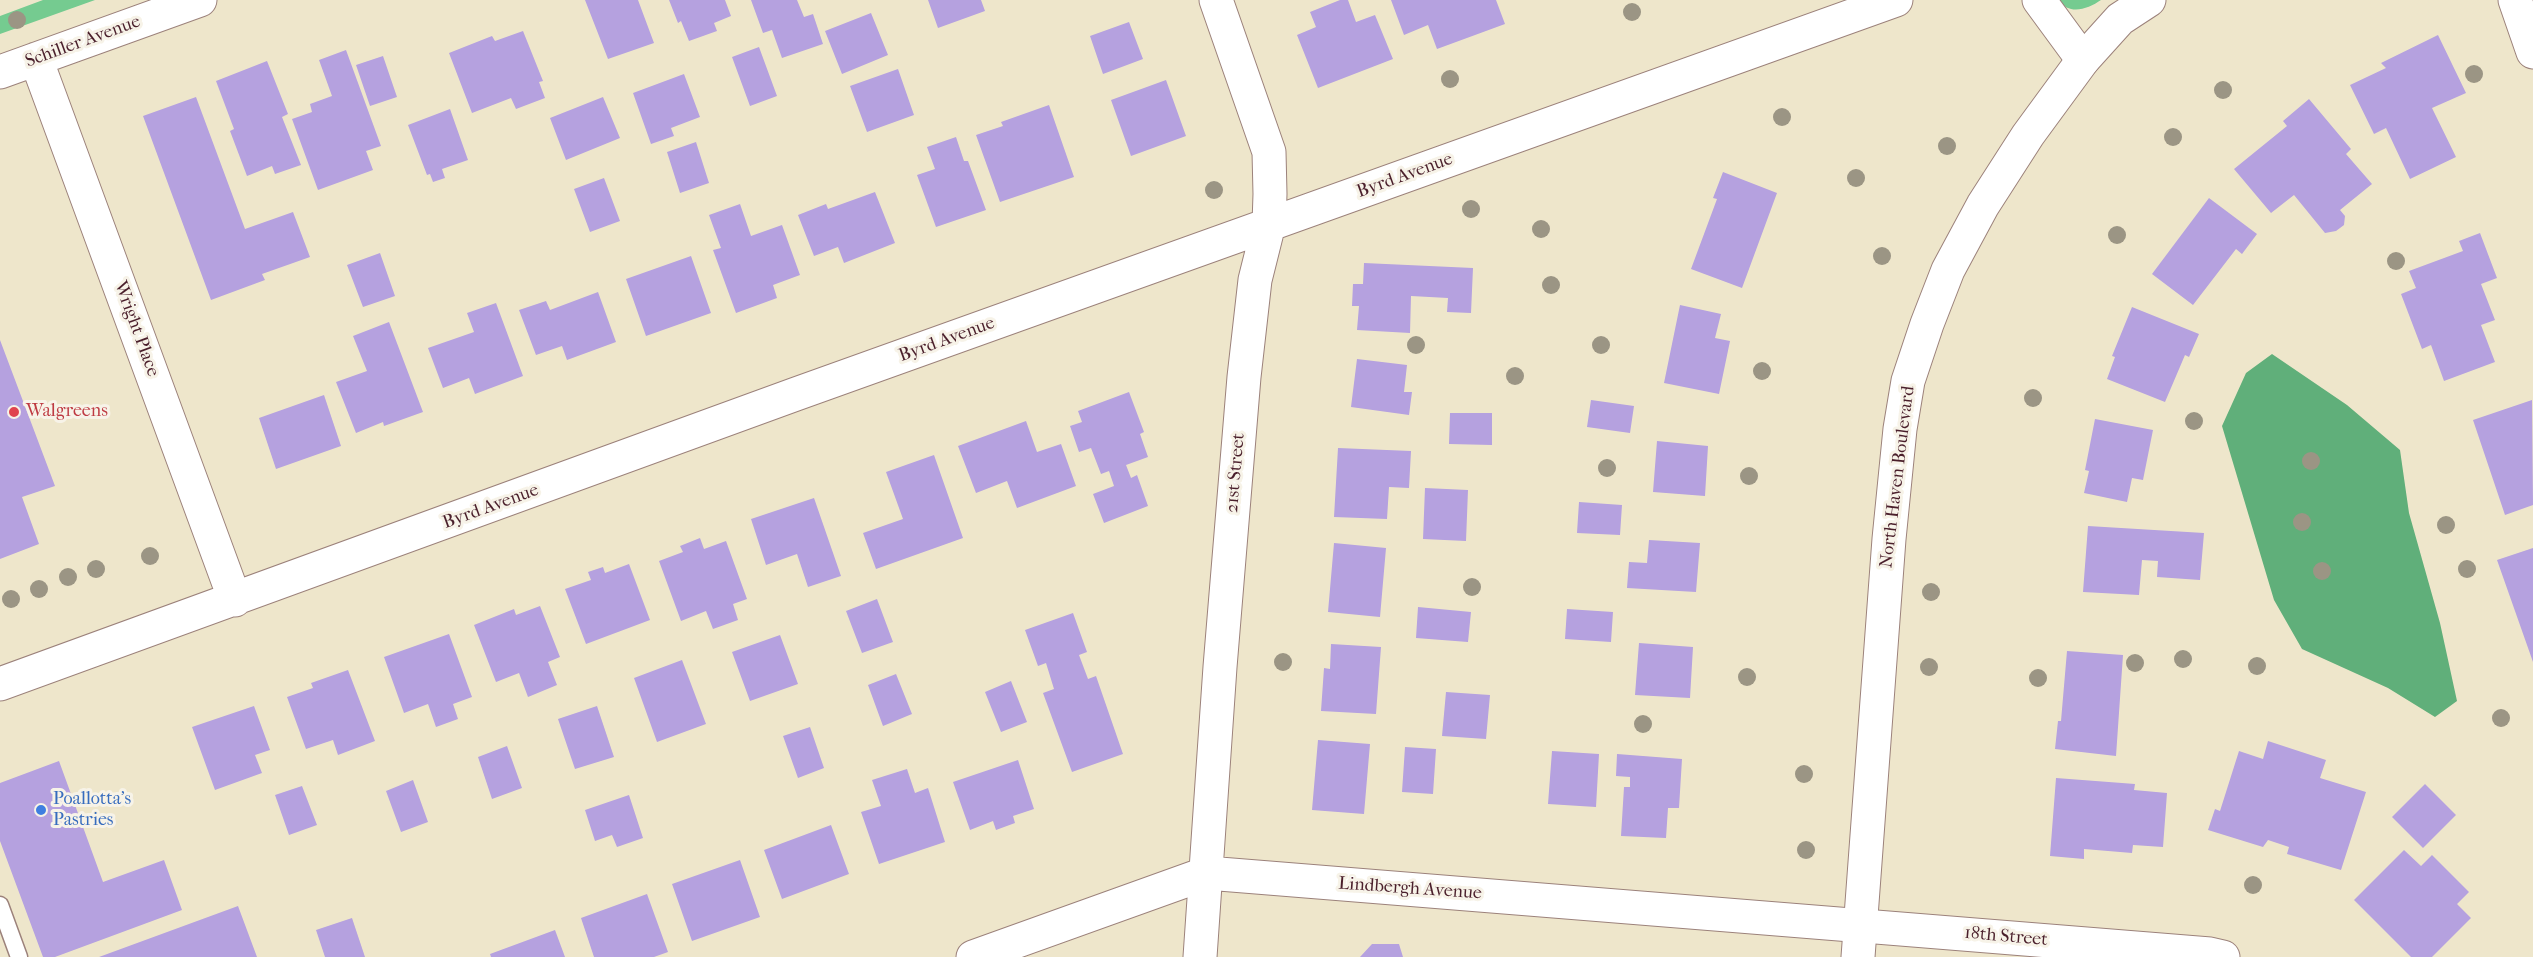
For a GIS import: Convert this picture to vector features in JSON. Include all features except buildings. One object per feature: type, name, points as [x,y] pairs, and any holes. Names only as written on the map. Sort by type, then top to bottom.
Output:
[{"type":"street","name":"Schiller Avenue","points":[[0,72],[200,0]]},
{"type":"street","name":"21st Street","points":[[1200,957],[1220,667],[1244,377],[1255,280],[1269,224],[1269,152],[1216,0]]},
{"type":"street","name":"Byrd Avenue","points":[[0,684],[796,394],[1896,0]]},
{"type":"street","points":[[2039,0],[2083,60]]},
{"type":"street","name":"North Haven Boulevard","points":[[1858,957],[1889,539],[1900,429],[1908,381],[1948,270],[1983,205],[2028,135],[2083,60],[2120,19],[2149,0]]},
{"type":"street","points":[[2515,0],[2533,52]]},
{"type":"street","name":"Wright Place","points":[[36,59],[235,600]]},
{"type":"street","name":"Lindbergh Avenue","points":[[973,957],[1207,873],[1860,925]]},
{"type":"street","name":"18th Street","points":[[1860,925],[2210,954],[2223,957]]},
{"type":"lane","points":[[0,905],[19,957]]},
{"type":"green space","points":[[43,0],[95,0],[0,34],[0,16]]},
{"type":"green space","points":[[2059,0],[2101,0],[2085,8],[2073,9],[2063,5]]},
{"type":"green space","points":[[2272,354],[2347,405],[2400,450],[2409,513],[2440,623],[2457,701],[2435,717],[2388,688],[2302,649],[2274,600],[2222,426],[2246,373]]},
{"type":"place","name":"Walgreens","points":[[14,412]]},
{"type":"place","name":"Poallotta's Pastries","points":[[41,810]]}]
